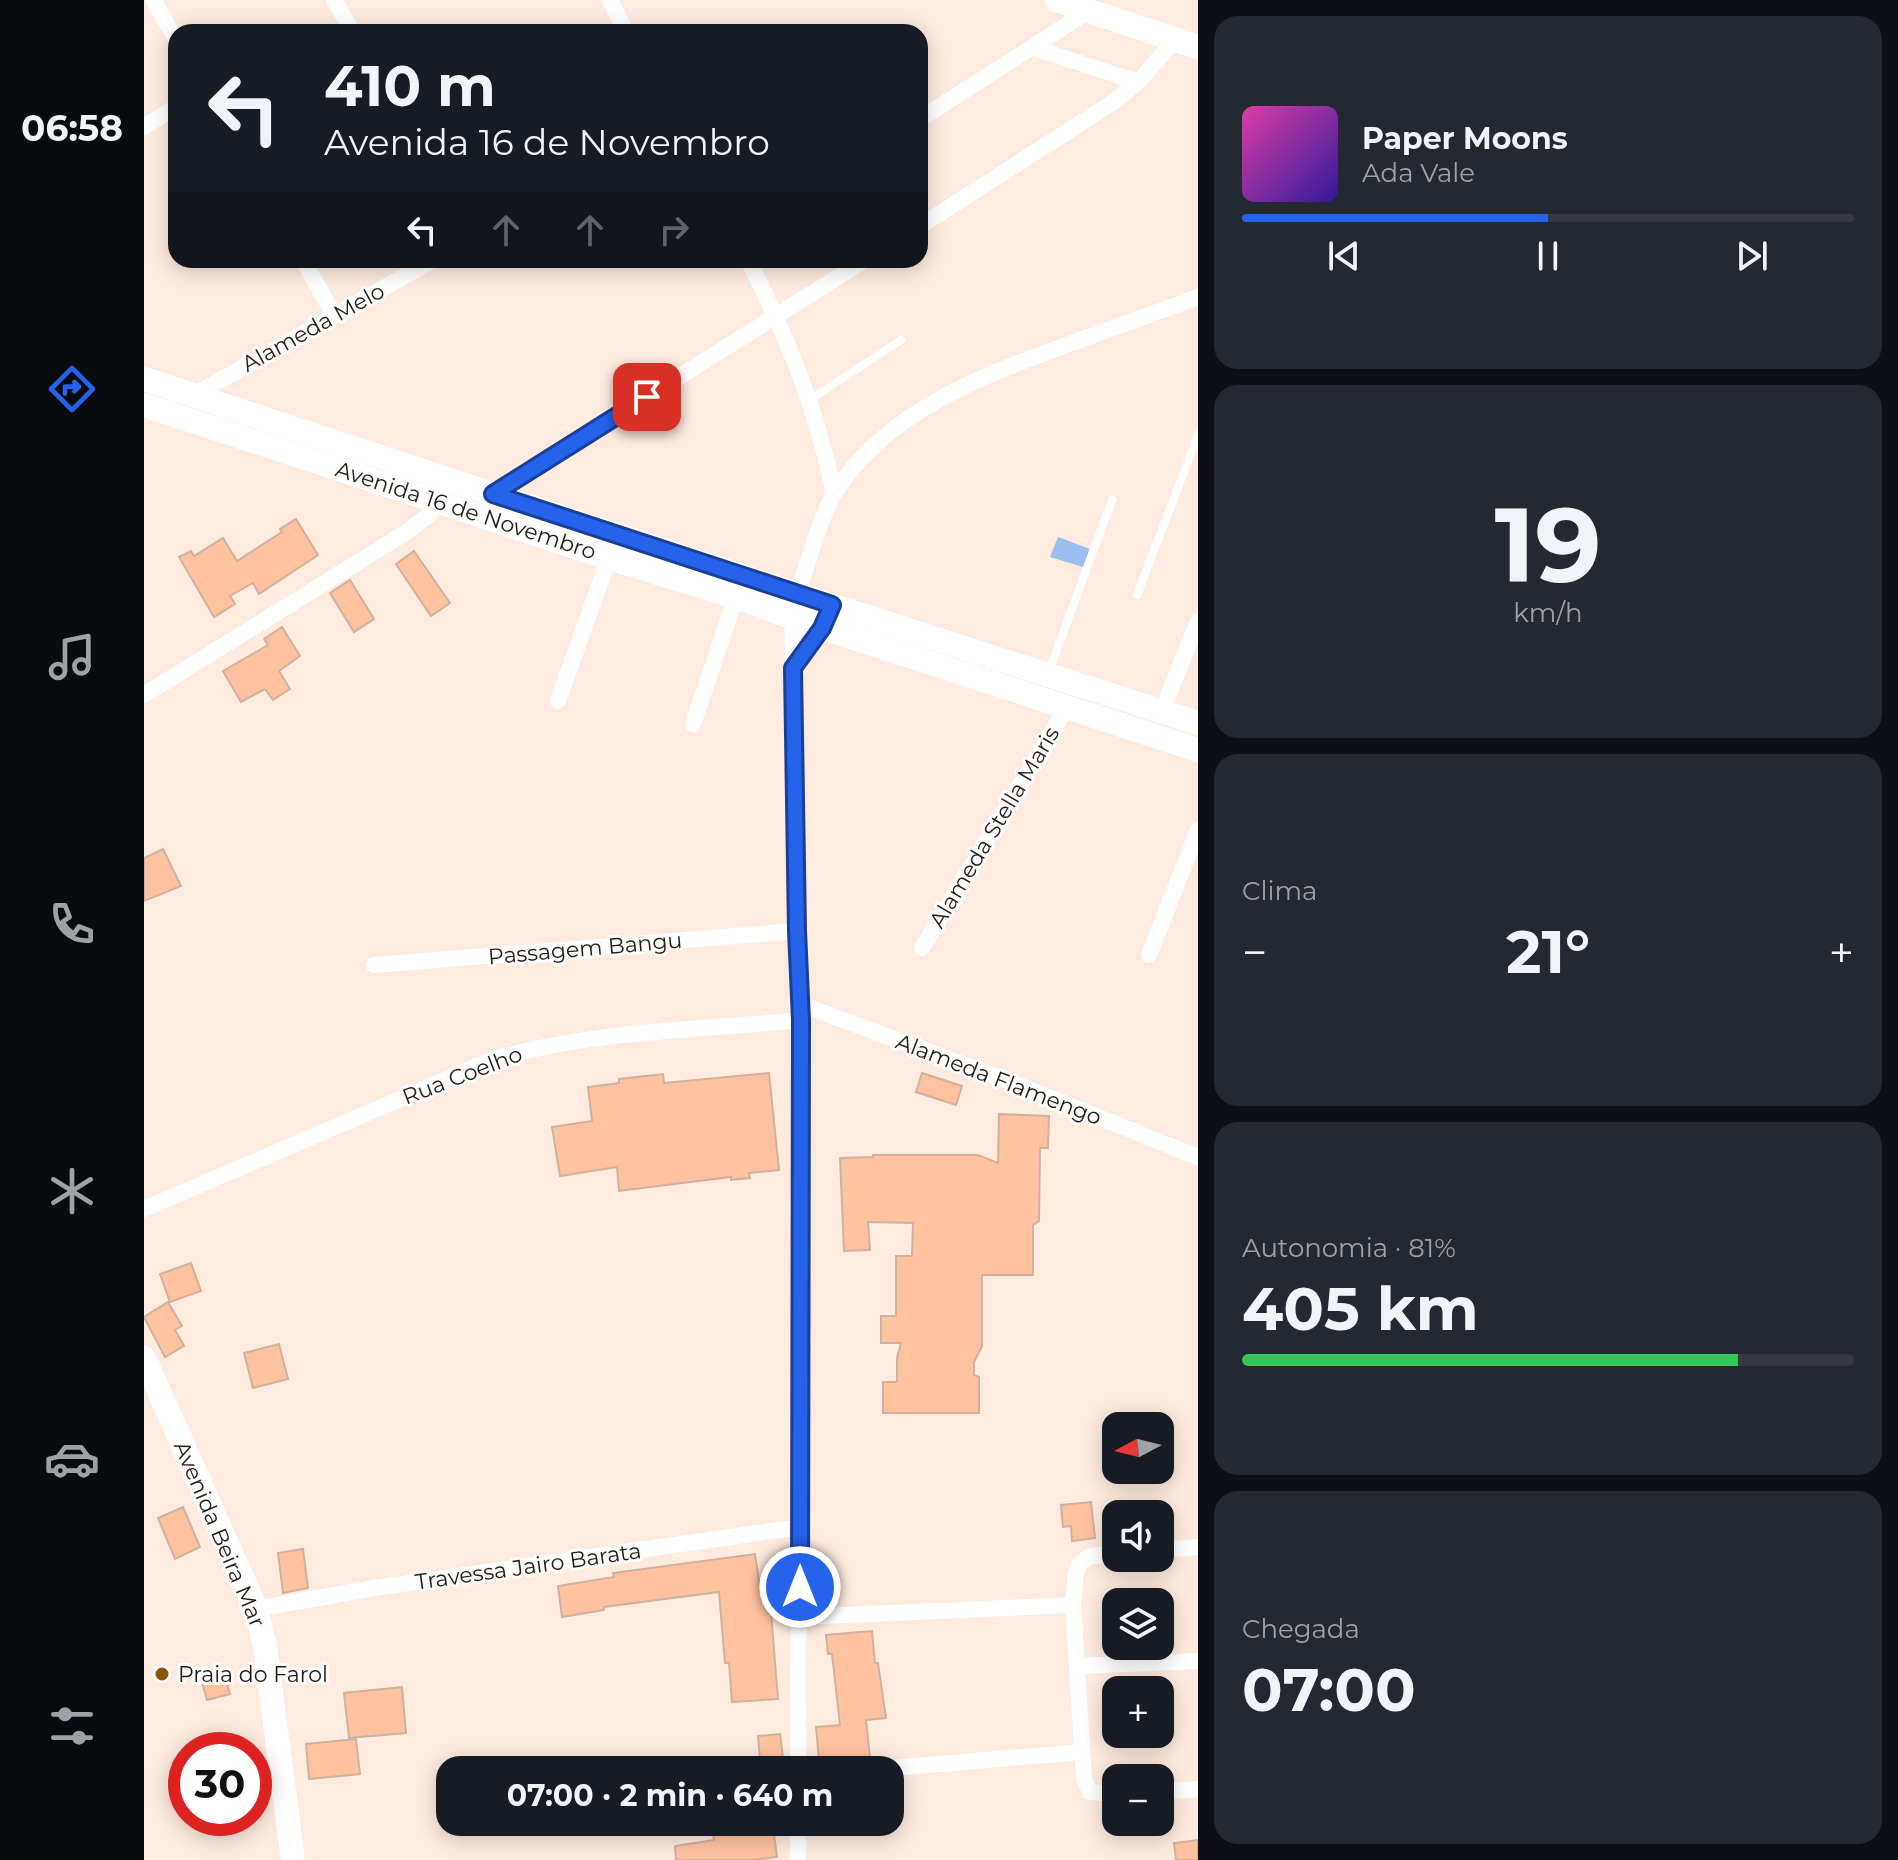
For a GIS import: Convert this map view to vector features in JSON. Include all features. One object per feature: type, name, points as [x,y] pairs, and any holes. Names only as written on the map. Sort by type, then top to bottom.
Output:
[{"type":"main road","points":[[1056,0],[1186,44]]},
{"type":"main road","name":"Avenida 16 de Novembro","points":[[144,379],[447,491],[609,558],[736,597],[796,606],[832,605],[1198,723]]},
{"type":"main road","name":"Avenida 16 de Novembro","points":[[144,405],[447,491],[493,494],[796,606],[822,628],[1198,750]]},
{"type":"main road","name":"Avenida Beira Mar","points":[[144,1358],[256,1609],[265,1646],[293,1860]]},
{"type":"street","points":[[153,0],[168,25]]},
{"type":"street","points":[[334,0],[348,24]]},
{"type":"street","points":[[610,0],[622,24]]},
{"type":"street","points":[[928,114],[1090,10]]},
{"type":"street","points":[[928,221],[1115,101],[1186,44]]},
{"type":"street","points":[[1034,48],[1138,82]]},
{"type":"street","points":[[144,127],[168,112]]},
{"type":"street","points":[[308,268],[334,315]]},
{"type":"street","name":"Alameda Melo","points":[[194,395],[419,268]]},
{"type":"street","points":[[752,268],[776,315],[811,399],[834,493]]},
{"type":"street","points":[[493,494],[852,268]]},
{"type":"street","points":[[798,1756],[800,1012],[793,668],[796,606],[834,493],[868,451],[897,425],[942,397],[1026,359],[1198,297]]},
{"type":"street","points":[[144,695],[405,533],[429,515],[447,491]]},
{"type":"street","points":[[558,701],[609,558]]},
{"type":"street","points":[[693,724],[736,597]]},
{"type":"street","points":[[793,668],[822,628],[832,605]]},
{"type":"street","points":[[1162,711],[1198,621]]},
{"type":"street","name":"Alameda Stella Maris","points":[[922,948],[1067,707]]},
{"type":"street","points":[[1149,955],[1198,830]]},
{"type":"street","name":"Passagem Bangu","points":[[374,965],[797,931]]},
{"type":"street","name":"Alameda Flamengo","points":[[800,1012],[995,1076],[1198,1157]]},
{"type":"street","name":"Rua Coelho","points":[[144,1209],[491,1060],[528,1049],[573,1042],[800,1012]]},
{"type":"street","name":"Travessa Jairo Barata","points":[[256,1609],[374,1588],[800,1527]]},
{"type":"street","points":[[1174,1549],[1198,1547]]},
{"type":"street","points":[[1102,1554],[1088,1557],[1080,1564],[1076,1572],[1073,1605],[1084,1779],[1090,1792],[1102,1793]]},
{"type":"street","points":[[800,1617],[1073,1605]]},
{"type":"street","points":[[1078,1666],[1198,1661]]},
{"type":"street","points":[[904,1767],[1082,1752]]},
{"type":"street","points":[[1174,1791],[1198,1789]]},
{"type":"street","points":[[798,1836],[798,1860]]},
{"type":"lane","points":[[811,399],[901,340]]},
{"type":"lane","points":[[1137,595],[1198,435]]},
{"type":"lane","points":[[1047,675],[1112,500]]},
{"type":"water","points":[[1058,537],[1090,549],[1083,567],[1050,557]]},
{"type":"building","points":[[296,519],[318,555],[259,594],[253,583],[230,596],[235,604],[214,617],[179,557],[191,551],[194,556],[223,538],[237,561],[282,532],[280,529]]},
{"type":"building","points":[[414,551],[450,603],[431,616],[396,564]]},
{"type":"building","points":[[350,580],[374,619],[354,632],[330,593]]},
{"type":"building","points":[[282,627],[300,656],[279,671],[290,689],[273,700],[265,689],[241,702],[223,671],[268,645],[264,639]]},
{"type":"building","points":[[163,849],[181,886],[144,901],[144,858]]},
{"type":"building","points":[[769,1073],[779,1170],[749,1173],[750,1178],[731,1180],[731,1177],[619,1191],[617,1167],[560,1176],[552,1127],[592,1121],[588,1087],[619,1083],[619,1079],[663,1074],[664,1083]]},
{"type":"building","points":[[922,1073],[962,1086],[956,1105],[916,1092]]},
{"type":"building","points":[[999,1114],[1049,1116],[1048,1148],[1040,1148],[1039,1221],[1033,1225],[1033,1275],[982,1275],[982,1346],[974,1362],[974,1375],[979,1377],[979,1413],[883,1413],[883,1382],[897,1382],[897,1358],[901,1343],[881,1343],[881,1316],[896,1316],[896,1256],[912,1256],[913,1223],[868,1222],[870,1250],[844,1251],[840,1158],[978,1155],[998,1163]]},
{"type":"building","points":[[191,1263],[201,1291],[170,1302],[160,1274]]},
{"type":"building","points":[[168,1302],[182,1326],[175,1330],[184,1346],[165,1357],[144,1317]]},
{"type":"building","points":[[279,1344],[288,1379],[253,1388],[244,1353]]},
{"type":"building","points":[[1091,1502],[1095,1538],[1072,1541],[1071,1526],[1063,1527],[1061,1505]]},
{"type":"building","points":[[183,1507],[200,1547],[175,1559],[158,1518]]},
{"type":"building","points":[[303,1549],[308,1588],[283,1593],[278,1553]]},
{"type":"building","points":[[755,1554],[762,1601],[770,1600],[778,1699],[732,1702],[719,1592],[604,1607],[604,1610],[562,1617],[558,1586],[614,1577],[613,1573]]},
{"type":"building","points":[[872,1631],[886,1718],[866,1720],[870,1756],[819,1756],[816,1727],[840,1725],[832,1654],[828,1654],[826,1635]]},
{"type":"building","points":[[225,1676],[230,1694],[207,1700],[202,1682]]},
{"type":"building","points":[[402,1687],[406,1733],[349,1738],[344,1693]]},
{"type":"building","points":[[780,1734],[783,1756],[760,1756],[758,1736]]},
{"type":"building","points":[[356,1739],[360,1774],[309,1779],[306,1744]]},
{"type":"building","points":[[713,1836],[774,1836],[777,1857],[676,1860],[675,1846],[714,1840]]},
{"type":"building","points":[[1198,1840],[1198,1860],[1176,1860],[1174,1843]]},
{"type":"place","name":"Praia do Farol","points":[[162,1674]]},
{"type":"route","points":[[647,397],[493,494],[832,605],[822,628],[793,668],[801,1020],[800,1587]]}]
